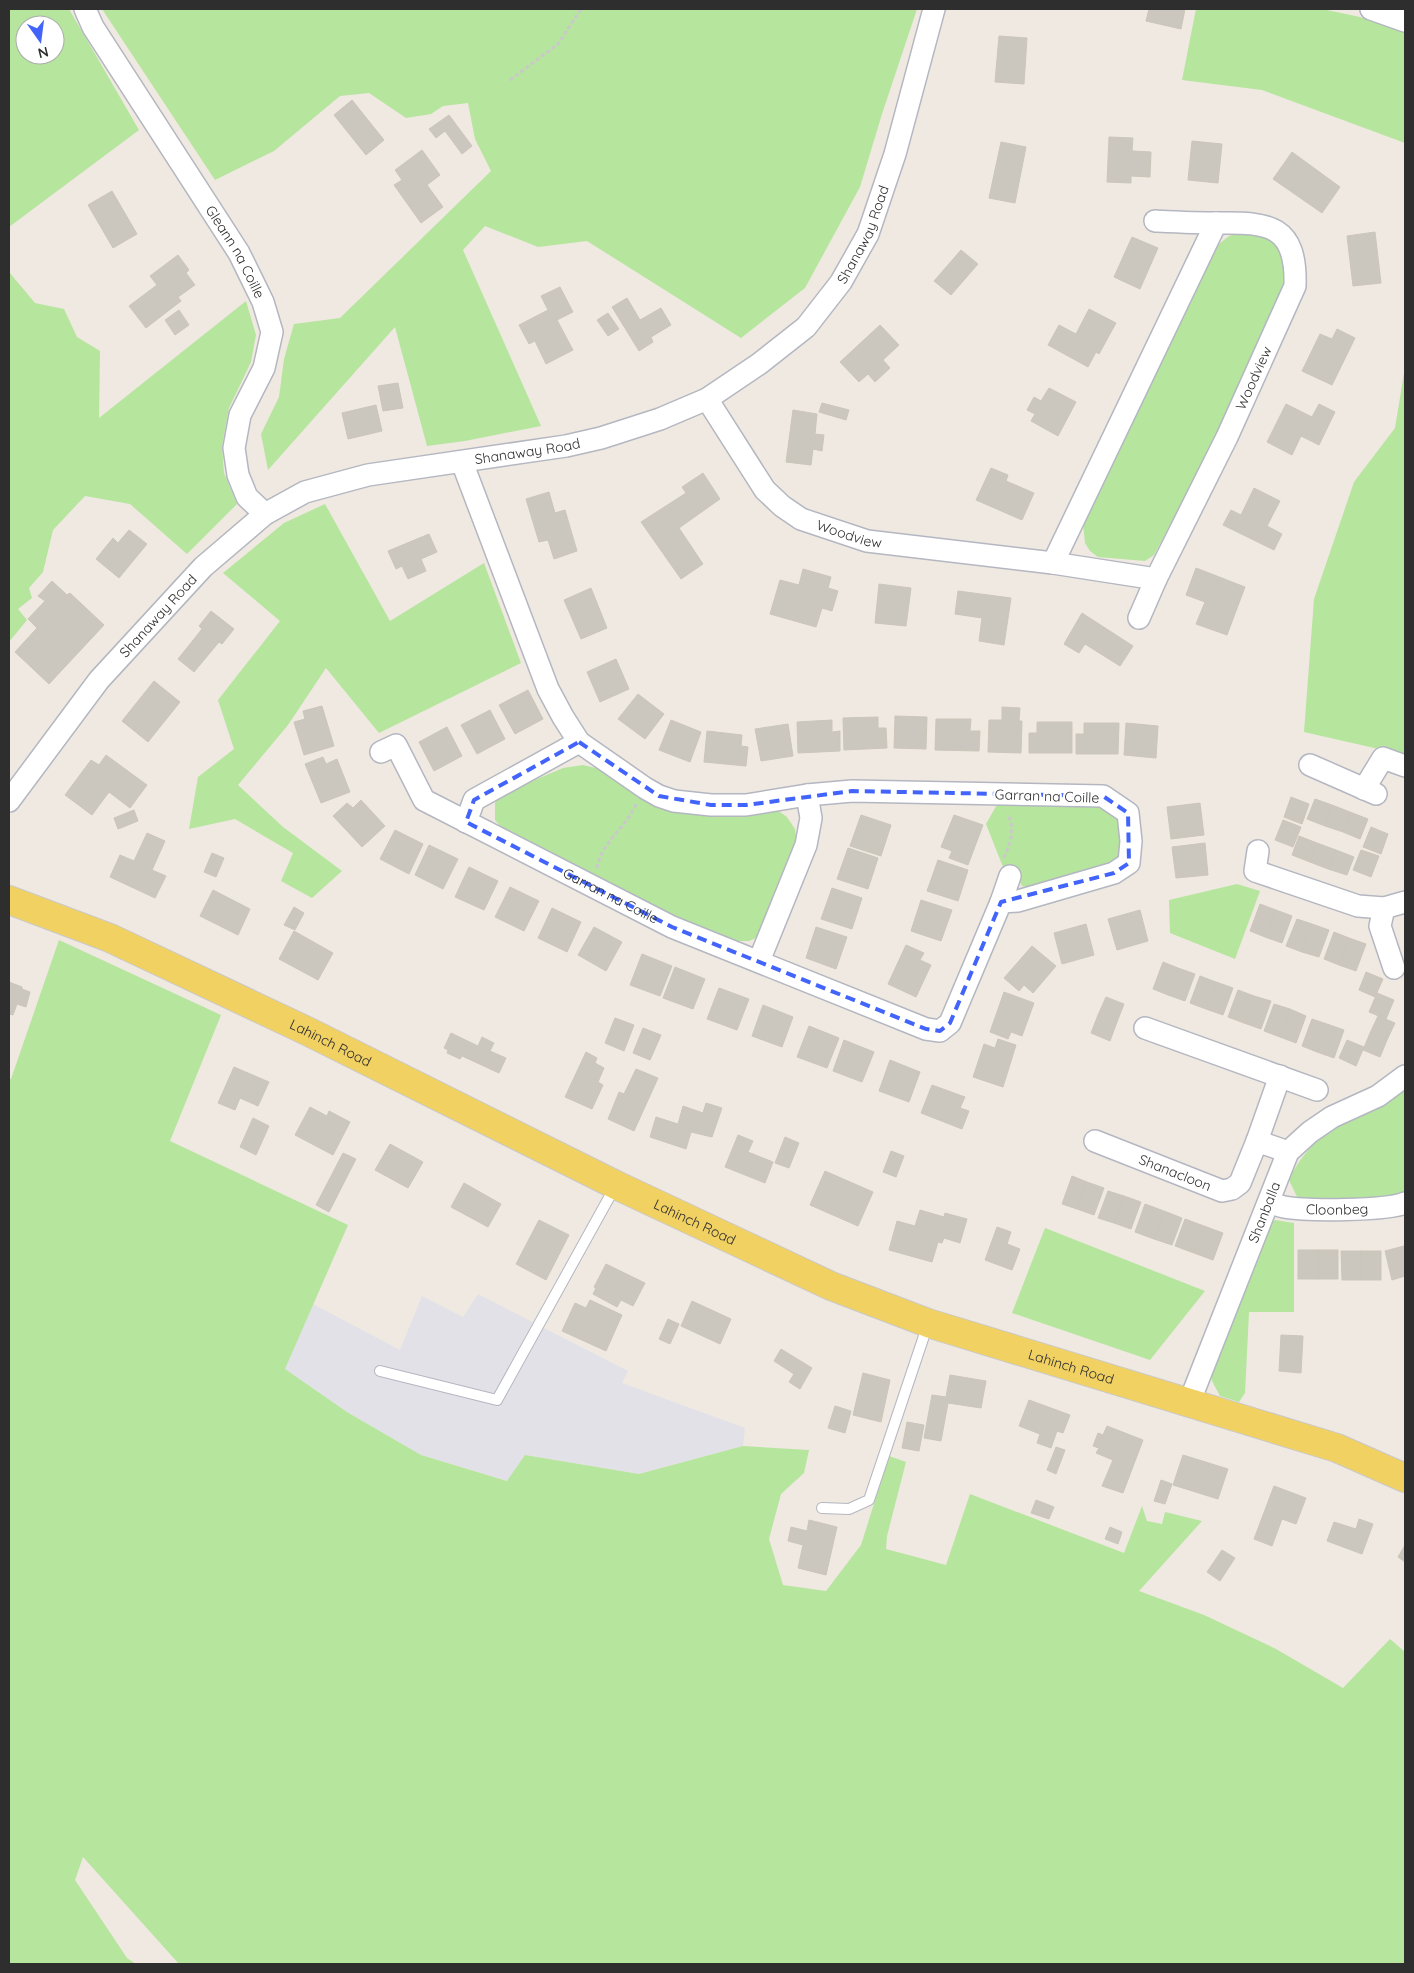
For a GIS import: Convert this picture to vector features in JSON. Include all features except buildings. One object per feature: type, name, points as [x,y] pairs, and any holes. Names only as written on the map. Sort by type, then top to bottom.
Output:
[{"type":"main road","name":"Lahinch Road","points":[[9,900],[119,942],[307,1031],[616,1186],[831,1286],[928,1323],[1337,1448],[1405,1478]]},
{"type":"street","name":"Gleann na Coille","points":[[85,9],[93,26],[239,253],[263,302],[272,332],[264,368],[240,415],[234,448],[238,475],[246,497],[264,514]]},
{"type":"street","name":"Shanaway Road","points":[[9,801],[99,680],[203,567],[264,514],[304,492],[368,475],[532,453],[601,438],[660,419],[707,398],[759,364],[806,327],[841,282],[868,234],[895,154],[934,9]]},
{"type":"street","points":[[1371,9],[1405,21]]},
{"type":"street","name":"Woodview","points":[[1139,618],[1156,579],[1227,436],[1295,286],[1296,264],[1290,244],[1278,232],[1260,224],[1155,221]]},
{"type":"street","points":[[1054,563],[1216,223]]},
{"type":"street","name":"Woodview","points":[[707,398],[765,490],[801,520],[867,541],[1054,563],[1156,579]]},
{"type":"street","name":"Garran na Coille","points":[[462,462],[548,689],[563,718],[579,742],[645,788],[660,796],[674,801],[711,805],[746,805],[852,790],[1103,796],[1128,813],[1131,841],[1129,863],[1114,873],[1018,901],[1001,902]]},
{"type":"street","points":[[466,822],[474,800],[579,742]]},
{"type":"street","name":"Garran na Coille","points":[[381,752],[396,745],[424,800],[672,927],[926,1029],[940,1031],[950,1023],[1010,876]]},
{"type":"street","points":[[1310,766],[1370,792],[1383,758],[1405,766]]},
{"type":"street","points":[[759,961],[806,844],[811,818],[807,795]]},
{"type":"street","points":[[1258,851],[1256,871],[1358,906],[1384,908],[1405,902]]},
{"type":"street","points":[[1384,908],[1380,926],[1394,968]]},
{"type":"street","points":[[1145,1028],[1317,1090]]},
{"type":"street","name":"Shanacloon","points":[[1095,1141],[1222,1191],[1232,1189],[1240,1183],[1280,1076]]},
{"type":"street","name":"Shanballa","points":[[1190,1402],[1288,1152],[1310,1132],[1332,1117],[1378,1096],[1405,1076]]},
{"type":"street","points":[[1257,1141],[1288,1152]]},
{"type":"street","name":"Cloonbeg","points":[[1269,1202],[1284,1207],[1322,1209],[1375,1208],[1405,1203]]},
{"type":"lane","points":[[380,1371],[497,1400],[616,1186]]},
{"type":"lane","points":[[822,1508],[849,1509],[869,1500],[928,1323]]},
{"type":"path","points":[[510,80],[558,44],[581,9]]},
{"type":"path","points":[[595,887],[598,864],[602,852],[618,834],[634,810],[645,788]]},
{"type":"path","points":[[992,794],[1006,809],[1013,826],[1011,841],[1000,870],[1010,876]]},
{"type":"highlighted area","points":[[579,742],[659,796],[711,805],[746,805],[852,791],[1103,796],[1128,813],[1129,863],[1114,873],[1001,902],[950,1023],[940,1031],[926,1029],[672,927],[466,822],[474,800]]},
{"type":"shaded area","points":[[478,1294],[628,1371],[622,1383],[745,1428],[743,1446],[639,1474],[525,1455],[508,1481],[421,1455],[347,1412],[285,1369],[313,1304],[400,1350],[422,1296],[463,1317]]},
{"type":"green space","points":[[9,9],[69,9],[139,130],[9,227]]},
{"type":"green space","points":[[102,9],[917,9],[860,187],[805,288],[741,338],[587,241],[538,247],[485,226],[463,250],[541,426],[465,441],[427,446],[395,327],[268,470],[261,434],[279,397],[284,359],[294,324],[340,318],[491,171],[475,139],[468,103],[443,106],[431,114],[406,118],[369,93],[340,96],[274,151],[215,180]]},
{"type":"green space","points":[[1196,9],[1322,9],[1360,17],[1405,31],[1405,143],[1262,90],[1182,80]]},
{"type":"green space","points":[[1245,231],[1276,241],[1287,261],[1286,280],[1229,416],[1154,555],[1145,561],[1098,557],[1090,551],[1085,543],[1083,524],[1148,382],[1219,244],[1229,236]]},
{"type":"green space","points":[[9,272],[35,303],[64,309],[77,337],[100,351],[99,418],[246,301],[256,335],[251,362],[229,408],[222,446],[224,473],[237,504],[187,554],[130,504],[85,496],[53,530],[43,572],[29,588],[32,598],[18,609],[27,620],[9,642]]},
{"type":"green space","points":[[1405,367],[1405,755],[1304,732],[1314,599],[1354,482],[1395,428]]},
{"type":"green space","points":[[325,504],[390,621],[484,563],[521,663],[379,733],[326,668],[288,725],[238,785],[283,827],[342,871],[312,898],[281,881],[293,853],[235,819],[189,829],[198,777],[234,749],[218,700],[280,621],[223,573],[284,523]]},
{"type":"green space","points":[[583,765],[600,769],[656,801],[770,810],[780,812],[787,817],[795,829],[797,846],[761,933],[749,941],[732,941],[647,904],[501,827],[495,820],[495,803],[500,795],[563,768]]},
{"type":"green space","points":[[999,801],[1101,805],[1110,809],[1118,817],[1122,829],[1121,850],[1117,861],[1032,888],[1022,886],[1019,880],[1018,869],[1003,867],[986,824]]},
{"type":"green space","points":[[1237,884],[1260,891],[1235,959],[1170,933],[1169,900]]},
{"type":"green space","points":[[59,940],[221,1015],[170,1141],[348,1225],[285,1369],[347,1412],[421,1455],[507,1481],[525,1455],[639,1474],[743,1446],[809,1450],[804,1473],[781,1494],[769,1539],[783,1585],[826,1591],[861,1545],[889,1456],[906,1462],[887,1536],[886,1549],[946,1565],[970,1494],[1124,1553],[1142,1506],[1147,1521],[1162,1524],[1165,1512],[1202,1521],[1139,1591],[1204,1615],[1276,1649],[1343,1688],[1390,1639],[1405,1652],[1405,1964],[179,1964],[83,1857],[75,1880],[127,1958],[136,1964],[9,1964],[9,1079],[11,1079]]},
{"type":"green space","points":[[1405,1086],[1405,1195],[1381,1202],[1298,1199],[1289,1180],[1298,1163],[1310,1148],[1339,1124]]},
{"type":"green space","points":[[1275,1220],[1294,1223],[1294,1312],[1249,1312],[1245,1393],[1239,1402],[1220,1396],[1212,1381],[1211,1368],[1267,1226]]},
{"type":"green space","points":[[1045,1228],[1205,1291],[1150,1360],[1012,1313]]}]
